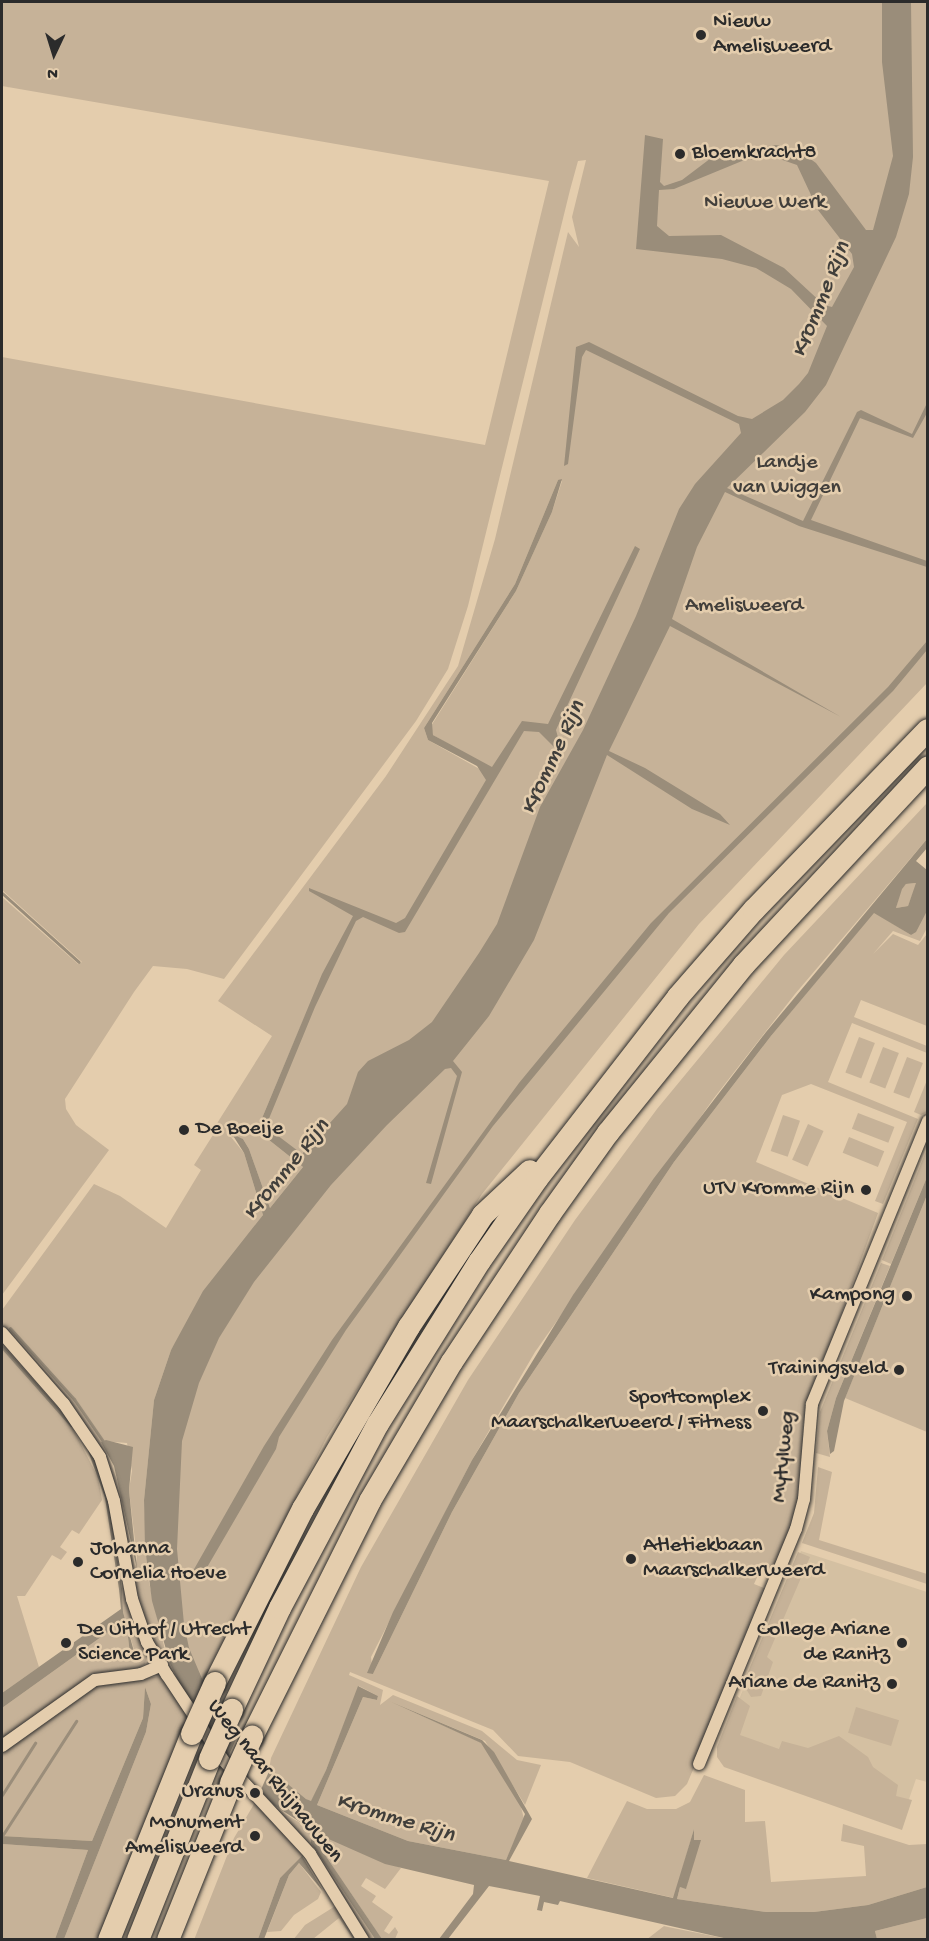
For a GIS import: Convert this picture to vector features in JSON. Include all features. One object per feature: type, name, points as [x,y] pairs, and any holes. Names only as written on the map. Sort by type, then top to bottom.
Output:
[{"type":"highway","points":[[138,1940],[210,1759],[315,1540],[378,1424],[480,1261],[571,1131],[678,997],[754,910],[927,730]]},
{"type":"highway","points":[[168,1940],[231,1783],[252,1737],[369,1501],[452,1362],[550,1214],[608,1133],[744,964],[927,768]]},
{"type":"highway","points":[[109,1940],[192,1734],[215,1683],[328,1464],[437,1283],[483,1215],[571,1131]]},
{"type":"street","name":"Mytylweg","points":[[699,1764],[799,1520],[812,1404],[927,1121]]},
{"type":"street","name":"Weg naar Rhijnauwen","points":[[2,1333],[64,1404],[100,1457],[114,1501],[132,1599],[147,1642],[224,1761],[310,1854],[363,1940]]},
{"type":"street","points":[[2,1746],[95,1680],[141,1674],[162,1665]]},
{"type":"shaded area","points":[[882,2],[911,2],[913,157],[909,194],[896,237],[826,385],[805,412],[727,488],[803,521],[857,412],[861,410],[912,434],[927,403],[927,413],[913,438],[860,418],[811,520],[927,561],[927,567],[799,526],[725,492],[697,547],[672,619],[841,717],[670,626],[609,751],[645,768],[720,814],[730,825],[692,809],[607,755],[534,940],[489,1016],[453,1061],[462,1072],[431,1184],[426,1183],[457,1076],[451,1068],[445,1069],[387,1125],[331,1185],[254,1282],[219,1338],[199,1383],[182,1441],[177,1549],[184,1624],[189,1648],[203,1681],[238,1734],[267,1767],[306,1799],[311,1801],[326,1770],[358,1686],[378,1696],[377,1700],[363,1697],[317,1805],[408,1841],[506,1860],[525,1814],[481,1743],[389,1701],[482,1740],[494,1752],[532,1819],[509,1861],[673,1898],[694,1829],[694,1840],[701,1840],[686,1889],[680,1887],[677,1899],[766,1912],[814,1912],[868,1905],[927,1887],[927,1918],[875,1931],[877,1939],[728,1939],[560,1901],[558,1905],[544,1902],[542,1911],[537,1910],[540,1896],[489,1886],[448,1939],[439,1939],[473,1894],[474,1885],[385,1864],[315,1833],[315,1840],[382,1939],[375,1939],[311,1843],[309,1828],[274,1805],[227,1758],[181,1687],[170,1663],[152,1601],[145,1547],[144,1500],[154,1400],[171,1350],[203,1291],[263,1215],[244,1153],[232,1134],[243,1139],[249,1149],[270,1208],[303,1167],[264,1136],[260,1123],[322,974],[353,916],[309,891],[309,888],[396,923],[405,918],[486,780],[477,766],[428,740],[424,728],[515,584],[558,480],[562,479],[552,512],[516,591],[432,723],[433,735],[492,767],[522,721],[548,724],[635,546],[640,549],[556,730],[561,749],[557,750],[539,732],[524,731],[405,932],[399,933],[363,917],[356,921],[315,1007],[268,1121],[269,1129],[302,1154],[347,1104],[358,1072],[368,1061],[409,1040],[432,1022],[497,924],[540,807],[583,730],[636,616],[679,509],[695,484],[741,433],[739,424],[586,350],[582,357],[568,464],[564,466],[576,347],[589,342],[738,416],[752,419],[783,400],[808,373],[827,326],[791,289],[756,268],[722,259],[636,249],[645,135],[663,139],[660,182],[664,186],[682,180],[715,155],[734,150],[776,145],[798,150],[816,163],[866,230],[873,230],[893,156],[882,62]],"holes":[[[771,156],[797,165],[818,210],[852,254],[854,267],[832,307],[824,305],[784,268],[721,235],[669,236],[657,226],[659,190],[674,189],[742,161]]]},
{"type":"shaded area","points":[[927,641],[927,650],[893,691],[669,913],[493,1126],[346,1330],[279,1437],[276,1449],[202,1576],[198,1576],[193,1571],[264,1446],[332,1340],[519,1083],[651,923],[888,687]]},
{"type":"shaded area","points":[[927,839],[927,848],[916,861],[927,870],[928,909],[916,932],[911,935],[874,913],[771,1036],[674,1162],[519,1393],[452,1512],[373,1674],[367,1673],[393,1612],[472,1460],[573,1295],[654,1178],[766,1032]],"holes":[[[916,883],[908,906],[896,908],[902,889],[906,884]]]},
{"type":"shaded area","points":[[927,1177],[927,1195],[844,1401],[834,1451],[830,1454],[827,1431],[836,1398]]},
{"type":"shaded area","points":[[106,1440],[133,1447],[129,1490],[137,1569],[114,1466],[101,1442]]},
{"type":"shaded area","points":[[801,1551],[927,1592],[927,1782],[916,1779],[900,1825],[719,1747]]},
{"type":"shaded area","points":[[122,1588],[123,1612],[135,1655],[130,1654],[127,1629],[122,1622],[2,1708],[2,1693],[121,1609],[119,1589]]},
{"type":"shaded area","points":[[145,1687],[151,1704],[146,1732],[64,1939],[55,1939],[88,1850],[2,1844],[2,1836],[92,1841],[143,1718]]},
{"type":"shaded area","points":[[302,1856],[323,1891],[299,1863],[289,1875],[264,1939],[258,1939],[280,1878]]},
{"type":"green space","points":[[2,2],[927,2],[927,683],[699,924],[482,1194],[327,1437],[200,1687],[175,1627],[165,1504],[213,1319],[322,1176],[264,1128],[307,1011],[260,1123],[264,1136],[303,1167],[270,1208],[249,1149],[243,1139],[231,1137],[244,1153],[263,1215],[171,1350],[154,1400],[144,1500],[148,1578],[165,1650],[192,1708],[143,1623],[110,1475],[2,1328],[2,1310],[94,1184],[120,1196],[166,1228],[201,1170],[194,1165],[218,1127],[216,1125],[272,1036],[218,1001],[386,776],[458,666],[495,539],[568,232],[579,247],[572,217],[586,160],[578,161],[570,190],[468,606],[448,669],[416,721],[224,979],[187,969],[153,966],[134,992],[65,1099],[66,1109],[76,1125],[109,1150],[2,1295],[2,897],[78,964],[82,962],[2,890],[2,357],[485,445],[549,181],[2,86]],"holes":[[[558,480],[562,481],[552,512],[516,591],[431,726],[433,735],[486,766],[483,771],[428,740],[424,728],[515,584]],[[102,1441],[127,1443],[132,1471],[129,1490],[137,1557],[135,1568],[119,1485]]]},
{"type":"green space","points":[[927,803],[927,839],[795,994],[714,1098],[535,1352],[472,1460],[371,1657],[373,1674],[452,1512],[519,1393],[674,1162],[771,1036],[874,912],[911,935],[927,909],[927,928],[920,941],[893,931],[873,954],[893,934],[918,945],[927,934],[927,1026],[861,1000],[854,1017],[927,1046],[927,1053],[852,1023],[828,1082],[918,1119],[883,1204],[875,1201],[907,1122],[811,1084],[782,1095],[756,1162],[878,1213],[808,1406],[803,1425],[802,1497],[775,1576],[760,1571],[754,1584],[769,1590],[687,1784],[675,1796],[656,1798],[570,1762],[518,1756],[493,1730],[350,1672],[349,1675],[383,1690],[380,1705],[393,1695],[482,1731],[517,1760],[541,1765],[525,1805],[485,1741],[389,1701],[482,1743],[520,1803],[524,1819],[506,1860],[408,1841],[317,1805],[363,1697],[377,1700],[378,1696],[359,1686],[311,1802],[306,1799],[269,1770],[271,1758],[361,1567],[468,1380],[575,1220],[657,1109],[784,955]]},
{"type":"green space","points":[[917,883],[908,906],[896,908],[901,889],[906,884]]},
{"type":"green space","points":[[859,1037],[875,1043],[861,1079],[845,1072]]},
{"type":"green space","points":[[883,1047],[899,1053],[885,1089],[869,1082]]},
{"type":"green space","points":[[907,1057],[923,1063],[909,1099],[893,1092]]},
{"type":"green space","points":[[927,1080],[927,1112],[921,1115],[914,1112]]},
{"type":"green space","points":[[858,1113],[894,1127],[888,1143],[852,1129]]},
{"type":"green space","points":[[783,1115],[800,1121],[788,1157],[771,1151]]},
{"type":"green space","points":[[808,1124],[824,1131],[808,1167],[792,1160]]},
{"type":"green space","points":[[849,1137],[884,1151],[878,1167],[843,1153]]},
{"type":"green space","points":[[927,1149],[927,1177],[891,1264],[882,1260]]},
{"type":"green space","name":"Kampong","points":[[927,1195],[927,1432],[845,1398]]},
{"type":"green space","points":[[881,1263],[890,1266],[836,1398],[827,1431],[830,1457],[816,1453],[820,1412]]},
{"type":"green space","points":[[2,1337],[61,1406],[98,1477],[102,1500],[79,1534],[72,1530],[60,1547],[67,1552],[61,1560],[52,1555],[25,1596],[17,1596],[39,1667],[2,1693]]},
{"type":"green space","points":[[818,1467],[832,1472],[819,1540],[927,1574],[927,1584],[802,1543],[814,1513]]},
{"type":"green space","points":[[798,1552],[810,1557],[767,1657],[773,1662],[761,1696],[751,1697],[743,1684]]},
{"type":"green space","points":[[122,1584],[148,1652],[145,1664],[137,1669],[95,1675],[2,1741],[2,1708],[122,1622],[127,1629],[130,1654],[135,1653],[123,1612]]},
{"type":"green space","points":[[161,1676],[188,1716],[100,1939],[64,1939],[146,1732],[151,1704],[145,1687],[143,1718],[92,1841],[2,1836],[2,1751],[93,1685]]},
{"type":"green space","points":[[737,1696],[750,1706],[740,1735],[779,1749],[782,1741],[808,1748],[839,1736],[868,1757],[873,1767],[898,1785],[896,1796],[912,1800],[902,1830],[724,1767],[717,1757],[717,1747]]},
{"type":"green space","points":[[856,1707],[899,1720],[891,1746],[848,1733]]},
{"type":"green space","points":[[704,1775],[745,1790],[745,1822],[765,1821],[771,1882],[866,1876],[864,1846],[841,1841],[843,1824],[909,1845],[927,1844],[927,1887],[868,1905],[814,1912],[766,1912],[677,1899],[680,1887],[686,1888],[700,1840],[694,1840],[694,1829],[674,1898],[587,1878],[627,1801],[647,1809],[676,1809],[690,1802]]},
{"type":"green space","points":[[257,1789],[285,1814],[309,1828],[311,1843],[375,1939],[368,1939]]},
{"type":"green space","points":[[257,1799],[306,1854],[280,1878],[258,1939],[194,1940],[234,1838]]},
{"type":"green space","points":[[315,1832],[401,1868],[385,1889],[366,1878],[361,1886],[376,1896],[372,1902],[393,1917],[384,1931],[389,1934],[395,1927],[398,1932],[395,1939],[381,1938],[315,1840]]},
{"type":"green space","points":[[2,1844],[88,1850],[55,1939],[2,1939]]},
{"type":"green space","points":[[299,1863],[321,1892],[318,1899],[294,1915],[281,1931],[267,1932],[289,1875]]},
{"type":"green space","points":[[337,1905],[359,1939],[353,1939],[339,1918],[313,1939],[293,1940],[305,1925]]},
{"type":"green space","points":[[927,1918],[927,1939],[877,1939],[875,1931]]},
{"type":"green space","points":[[664,1926],[668,1927],[728,1939],[646,1940]]},
{"type":"pier","points":[[240,1731],[271,1767],[259,1794],[226,1761]]},
{"type":"waterway","points":[[2,893],[79,962]]},
{"type":"waterway","points":[[10,1328],[74,1399],[103,1441]]},
{"type":"waterway","points":[[2,1347],[71,1425]]},
{"type":"waterway","points":[[89,1450],[106,1497],[120,1588]]},
{"type":"waterway","points":[[2,1836],[76,1721]]},
{"type":"waterway","points":[[2,1795],[35,1743]]},
{"type":"place","name":"Nieuw Amelisweerd","points":[[701,35]]},
{"type":"place","name":"Bloemkracht8","points":[[680,154]]},
{"type":"place","name":"De Boeije","points":[[184,1130]]},
{"type":"place","name":"UTV Kromme Rijn","points":[[866,1190]]},
{"type":"place","name":"Kampong","points":[[907,1296]]},
{"type":"place","name":"Trainingsveld","points":[[899,1370]]},
{"type":"place","name":"Sportcomplex Maarschalkerweerd / Fitness","points":[[763,1411]]},
{"type":"place","name":"Atletiekbaan Maarschalkerweerd","points":[[631,1559]]},
{"type":"place","name":"Johanna Cornelia Hoeve","points":[[78,1562]]},
{"type":"place","name":"De Uithof / Utrecht Science Park","points":[[66,1643]]},
{"type":"place","name":"College Ariane de Ranitz","points":[[902,1643]]},
{"type":"place","name":"Ariane de Ranitz","points":[[892,1684]]},
{"type":"place","name":"Uranus","points":[[255,1793]]},
{"type":"place","name":"Monument Amelisweerd","points":[[255,1836]]},
{"type":"park label","name":"Nieuwe Werk","points":[[765,204]]},
{"type":"park label","name":"Landje van Wiggen","points":[[787,476]]},
{"type":"park label","name":"Amelisweerd","points":[[744,607]]},
{"type":"water label","name":"Kromme Rijn","points":[[822,300]]},
{"type":"water label","name":"Kromme Rijn","points":[[554,758]]},
{"type":"water label","name":"Kromme Rijn","points":[[287,1170]]},
{"type":"water label","name":"Kromme Rijn","points":[[395,1819]]}]
